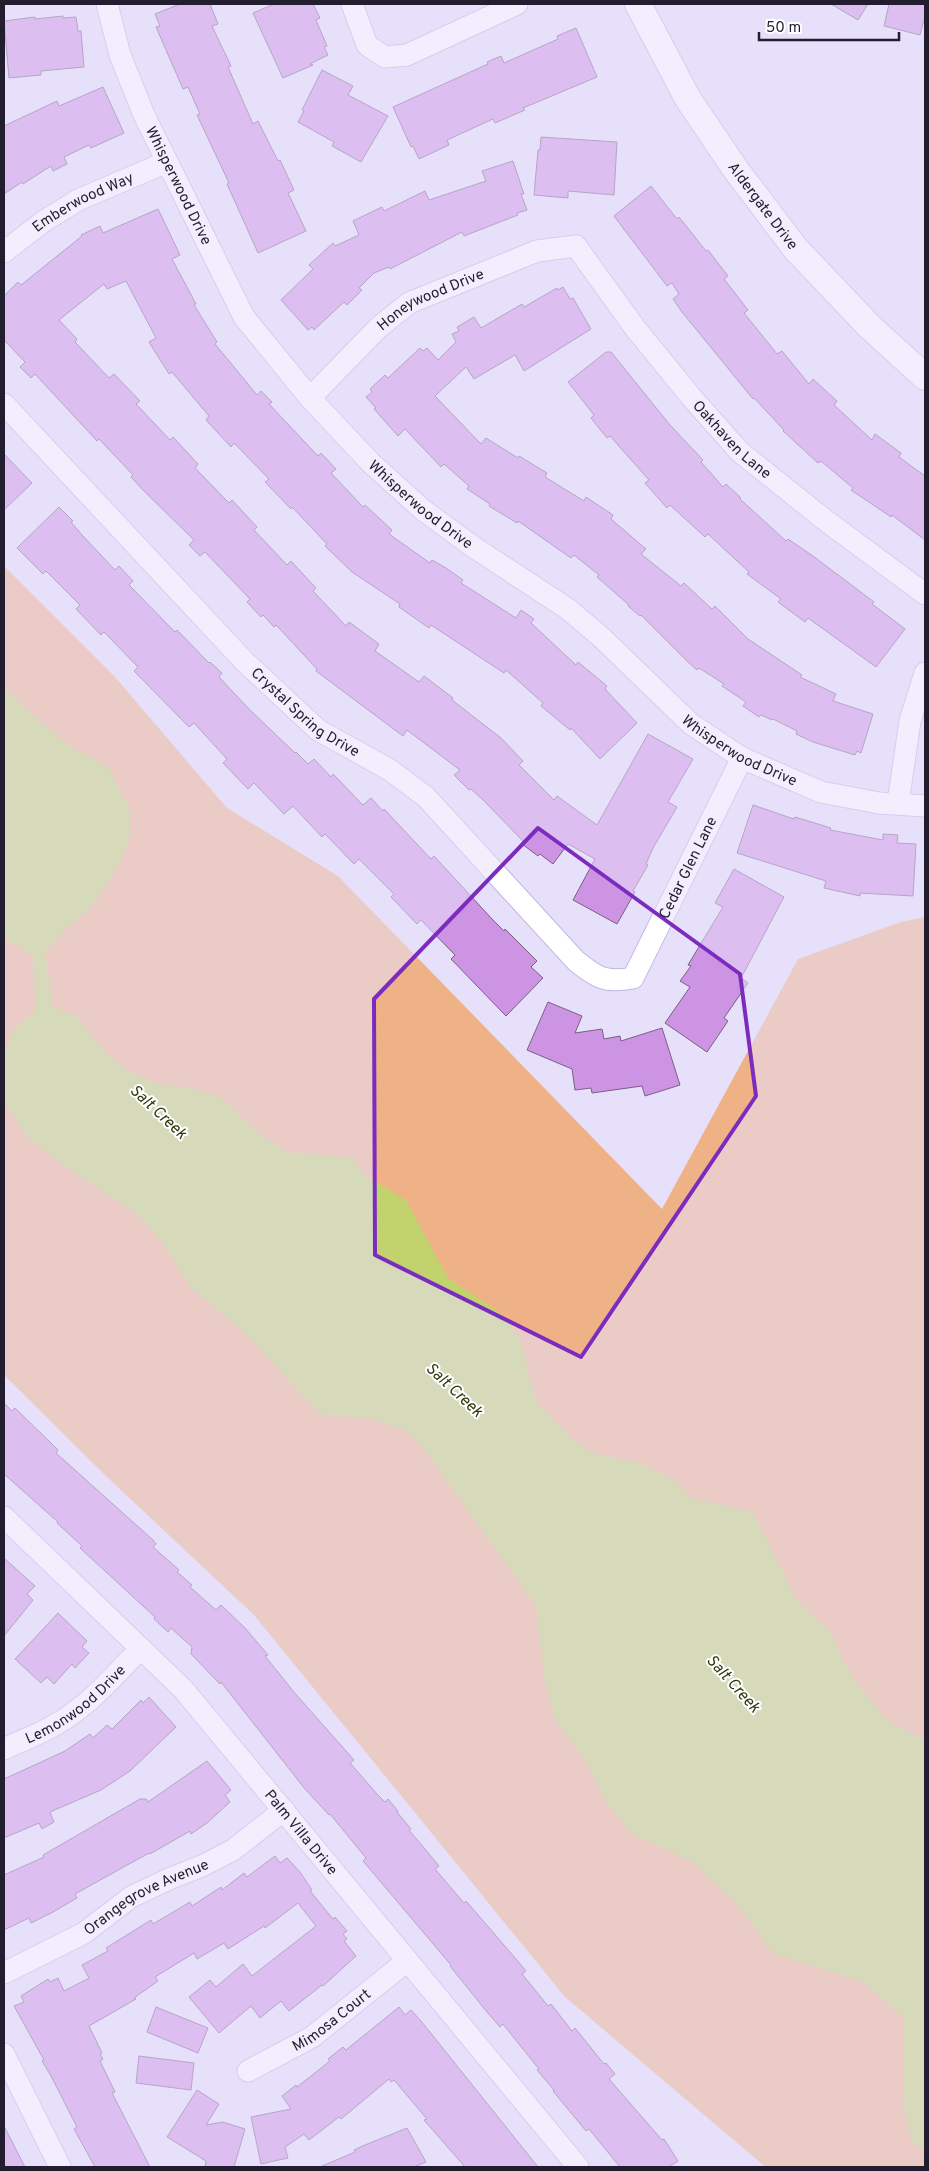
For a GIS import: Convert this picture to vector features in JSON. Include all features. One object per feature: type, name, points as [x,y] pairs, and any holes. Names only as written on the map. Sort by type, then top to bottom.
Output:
[{"type":"street","name":"Whisperwood Drive","points":[[107,4],[120,55],[144,115],[244,317],[310,398],[371,463],[423,510],[472,546],[568,609],[691,724],[742,758],[820,792],[879,804],[925,806]]},
{"type":"street","points":[[352,4],[367,45],[385,57],[407,55],[517,4]]},
{"type":"street","name":"Aldergate Drive","points":[[638,4],[688,99],[736,170],[795,248],[870,326],[925,377]]},
{"type":"street","name":"Emberwood Way","points":[[4,252],[44,221],[80,199],[167,162]]},
{"type":"street","name":"Honeywood Drive","points":[[310,398],[378,328],[408,304],[537,251],[576,246]]},
{"type":"street","name":"Oakhaven Lane","points":[[576,246],[641,335],[692,398],[740,452],[825,520],[925,594]]},
{"type":"street","name":"Crystal Spring Drive","points":[[4,404],[245,662],[318,730],[390,770],[426,797],[576,961],[596,977],[615,981],[633,978]]},
{"type":"street","points":[[898,804],[910,721],[925,673]]},
{"type":"street","name":"Cedar Glen Lane","points":[[633,978],[742,758]]},
{"type":"street","name":"Palm Villa Drive","points":[[4,1517],[183,1689],[578,2167]]},
{"type":"street","name":"Lemonwood Drive","points":[[4,1749],[53,1726],[74,1712],[93,1698],[140,1649]]},
{"type":"street","name":"Orangegrove Avenue","points":[[4,1973],[84,1933],[131,1897],[233,1850],[284,1810]]},
{"type":"street","name":"Mimosa Court","points":[[248,2071],[312,2037],[407,1961]]},
{"type":"street","points":[[4,2054],[60,2167]]},
{"type":"highlighted area","points":[[538,828],[740,974],[756,1096],[581,1357],[375,1255],[374,999]]},
{"type":"shaded area","points":[[4,566],[115,677],[227,808],[338,876],[662,1209],[798,959],[901,922],[925,917],[925,2167],[764,2167],[565,1997],[254,1615],[108,1478],[4,1375]]},
{"type":"water","name":"Salt Creek","points":[[4,686],[10,694],[66,744],[108,767],[130,809],[129,839],[120,862],[92,907],[67,927],[45,952],[53,1007],[76,1015],[102,1049],[124,1069],[155,1083],[195,1089],[222,1098],[255,1131],[287,1152],[352,1158],[366,1176],[406,1200],[448,1278],[499,1312],[519,1336],[536,1401],[572,1439],[592,1453],[637,1462],[672,1479],[691,1498],[753,1512],[797,1601],[829,1630],[849,1672],[887,1721],[925,1740],[925,2150],[912,2142],[903,2098],[903,2017],[864,1982],[774,1954],[734,1901],[691,1861],[632,1834],[605,1801],[589,1766],[555,1720],[544,1676],[536,1606],[426,1452],[405,1430],[372,1419],[320,1414],[243,1331],[191,1288],[162,1242],[134,1212],[66,1167],[27,1137],[6,1104],[4,1057],[13,1030],[36,1010],[33,956],[4,938]]},
{"type":"building","points":[[180,4],[210,4],[218,24],[212,26],[231,66],[228,67],[253,124],[258,121],[294,190],[288,193],[306,231],[258,253],[227,184],[229,183],[197,115],[200,114],[188,87],[183,89],[156,27],[160,26],[155,14]]},
{"type":"building","points":[[274,4],[313,4],[320,18],[316,20],[327,46],[324,47],[328,55],[310,64],[313,65],[283,78],[253,13]]},
{"type":"building","points":[[831,4],[868,4],[858,20]]},
{"type":"building","points":[[889,4],[925,4],[925,16],[920,35],[884,26]]},
{"type":"building","points":[[63,16],[63,18],[76,17],[78,31],[81,31],[84,67],[41,71],[41,75],[9,78],[4,21]]},
{"type":"building","points":[[576,28],[597,77],[523,108],[525,110],[495,123],[493,119],[447,140],[449,145],[419,159],[413,146],[411,147],[393,107],[488,64],[487,62],[501,56],[504,63],[558,39],[557,36]]},
{"type":"building","points":[[322,70],[353,86],[348,95],[388,116],[361,162],[332,146],[334,142],[298,122]]},
{"type":"building","points":[[103,87],[124,133],[91,148],[89,145],[64,157],[67,164],[53,171],[51,166],[4,194],[4,126],[57,101],[59,106]]},
{"type":"building","points":[[541,137],[617,142],[614,195],[568,191],[568,198],[534,195]]},
{"type":"building","points":[[513,161],[524,194],[521,194],[527,210],[464,236],[462,232],[390,269],[389,267],[374,273],[359,288],[362,290],[347,305],[344,302],[314,330],[312,327],[308,330],[281,300],[313,269],[309,265],[333,243],[335,246],[359,235],[353,221],[382,207],[384,211],[425,191],[429,200],[486,181],[482,171]]},
{"type":"building","points":[[651,186],[677,219],[679,217],[706,251],[708,250],[728,276],[724,279],[748,310],[744,313],[777,354],[782,351],[809,384],[813,379],[837,401],[834,405],[872,440],[875,434],[901,453],[899,457],[925,476],[925,540],[892,515],[891,517],[851,490],[853,488],[821,461],[818,463],[783,431],[753,399],[682,312],[673,299],[679,294],[672,283],[667,286],[614,216]]},
{"type":"building","points":[[158,209],[180,255],[172,259],[196,304],[194,305],[217,342],[215,344],[257,395],[261,391],[272,402],[269,404],[318,456],[321,453],[336,469],[331,473],[363,507],[365,505],[392,530],[389,534],[430,563],[432,560],[446,568],[463,580],[461,583],[516,618],[521,610],[534,619],[531,623],[576,665],[578,662],[607,686],[605,689],[637,723],[600,759],[571,728],[570,730],[541,706],[543,703],[506,670],[504,673],[431,625],[429,628],[399,607],[400,604],[352,572],[325,546],[327,544],[292,507],[291,509],[265,482],[269,479],[234,443],[231,447],[206,420],[209,416],[172,372],[169,374],[149,342],[156,338],[126,281],[107,289],[104,284],[59,320],[77,339],[75,342],[109,378],[114,374],[140,401],[136,404],[170,440],[173,437],[198,464],[195,468],[229,503],[232,500],[257,527],[254,530],[287,565],[291,561],[316,588],[313,591],[346,626],[349,622],[379,644],[375,651],[419,682],[424,676],[453,698],[452,700],[501,738],[523,761],[519,765],[554,800],[557,796],[597,825],[648,734],[693,759],[668,802],[677,807],[653,848],[646,864],[648,865],[617,924],[573,900],[595,859],[568,844],[553,864],[540,854],[538,856],[522,844],[524,842],[483,800],[471,789],[469,790],[454,775],[460,770],[407,730],[403,736],[316,671],[317,669],[276,625],[274,627],[263,615],[261,617],[247,602],[250,599],[205,552],[200,556],[189,545],[194,540],[143,490],[131,477],[133,475],[99,439],[97,441],[35,374],[31,378],[20,367],[25,362],[4,340],[4,296],[18,282],[21,285],[81,235],[100,226],[103,233]]},
{"type":"building","points":[[563,287],[570,299],[573,298],[591,329],[524,371],[515,355],[474,379],[466,367],[435,396],[481,444],[486,438],[547,473],[545,477],[584,501],[586,497],[613,515],[611,519],[646,549],[641,554],[681,586],[684,583],[712,609],[715,606],[748,639],[802,675],[800,677],[836,694],[833,701],[873,714],[861,753],[857,751],[855,755],[813,742],[796,734],[797,731],[773,719],[761,715],[759,717],[743,706],[746,702],[722,686],[724,684],[699,668],[697,670],[641,615],[628,606],[597,577],[599,575],[574,555],[571,558],[518,521],[517,523],[489,506],[490,504],[467,489],[469,486],[444,464],[441,467],[405,429],[398,436],[366,397],[372,392],[370,389],[385,375],[388,378],[420,348],[423,351],[427,348],[438,360],[456,342],[452,334],[459,331],[457,327],[474,317],[481,328],[522,304],[524,307],[557,288],[558,290]]},
{"type":"building","points":[[606,352],[611,352],[670,425],[703,460],[701,462],[723,487],[726,484],[786,541],[788,539],[813,556],[874,602],[872,604],[905,629],[876,667],[808,618],[805,622],[778,602],[781,599],[747,574],[749,572],[708,534],[705,537],[670,505],[667,508],[645,483],[649,480],[610,436],[607,438],[591,418],[594,415],[568,382]]},
{"type":"building","points":[[4,454],[32,483],[4,510]]},
{"type":"building","points":[[59,507],[115,570],[119,566],[133,581],[129,585],[175,632],[177,630],[209,663],[222,673],[219,677],[295,753],[308,764],[314,759],[331,777],[333,774],[363,805],[371,798],[383,811],[384,809],[431,859],[434,856],[492,919],[504,931],[505,929],[537,961],[531,967],[543,978],[506,1016],[451,959],[455,955],[421,920],[417,924],[391,897],[394,894],[359,859],[354,864],[325,834],[322,837],[293,806],[284,814],[254,783],[248,789],[223,763],[227,759],[194,723],[189,727],[134,671],[138,667],[104,632],[101,635],[76,609],[80,605],[46,571],[43,574],[17,548]]},
{"type":"building","points":[[753,805],[794,819],[795,817],[831,828],[830,830],[883,840],[883,834],[898,835],[897,843],[916,844],[913,896],[860,893],[860,896],[824,888],[826,881],[737,853]]},
{"type":"building","points":[[734,869],[784,897],[741,978],[748,983],[724,1018],[728,1021],[707,1052],[665,1023],[690,987],[680,981],[691,966],[688,965],[723,907],[715,903]]},
{"type":"building","points":[[548,1002],[582,1016],[575,1033],[602,1029],[604,1039],[620,1036],[621,1041],[662,1028],[680,1085],[645,1096],[642,1086],[592,1093],[591,1088],[575,1090],[572,1069],[527,1050]]},
{"type":"building","points":[[4,1403],[12,1411],[15,1408],[58,1450],[56,1453],[153,1540],[156,1544],[153,1547],[179,1570],[177,1572],[192,1585],[190,1587],[216,1610],[221,1605],[245,1628],[268,1655],[265,1656],[293,1691],[354,1760],[350,1763],[385,1802],[388,1799],[398,1811],[411,1829],[409,1830],[439,1866],[435,1869],[464,1903],[466,1901],[522,1966],[526,1971],[522,1974],[548,2006],[551,2004],[572,2031],[575,2028],[604,2064],[606,2063],[615,2074],[609,2079],[662,2140],[664,2139],[678,2161],[669,2167],[620,2167],[589,2129],[586,2131],[553,2091],[537,2070],[539,2069],[503,2024],[500,2027],[487,2012],[451,1965],[363,1861],[366,1858],[330,1814],[305,1789],[221,1682],[220,1684],[191,1654],[192,1647],[171,1628],[168,1632],[154,1619],[155,1617],[80,1548],[82,1546],[58,1522],[4,1474]]},
{"type":"building","points":[[4,1558],[35,1586],[27,1594],[33,1600],[4,1636]]},
{"type":"building","points":[[58,1613],[87,1641],[82,1647],[89,1653],[75,1668],[72,1664],[54,1684],[47,1677],[41,1683],[15,1659]]},
{"type":"building","points":[[149,1697],[176,1727],[130,1771],[101,1790],[50,1812],[54,1822],[42,1829],[39,1823],[4,1838],[4,1779],[65,1751],[90,1734],[93,1738],[107,1725],[112,1729],[141,1700],[143,1703]]},
{"type":"building","points":[[207,1761],[231,1790],[225,1795],[230,1802],[207,1823],[191,1834],[190,1831],[75,1894],[77,1898],[53,1912],[31,1923],[29,1918],[4,1930],[4,1875],[44,1857],[43,1855],[140,1799],[146,1799],[148,1802]]},
{"type":"building","points":[[275,1856],[280,1863],[287,1858],[300,1872],[312,1890],[310,1891],[333,1919],[335,1917],[347,1931],[343,1934],[347,1939],[344,1941],[356,1956],[323,1986],[289,2011],[281,2001],[260,2018],[251,2006],[219,2033],[189,1997],[210,1980],[216,1987],[243,1964],[252,1976],[316,1926],[298,1903],[265,1928],[264,1926],[228,1949],[224,1943],[197,1959],[194,1953],[155,1977],[158,1981],[134,1998],[136,1999],[89,2026],[102,2053],[100,2054],[103,2059],[100,2061],[115,2092],[112,2093],[150,2167],[95,2167],[74,2129],[77,2127],[42,2061],[44,2060],[14,2006],[24,2002],[21,1996],[48,1979],[50,1982],[58,1978],[64,1991],[89,1978],[82,1965],[108,1951],[106,1948],[151,1920],[153,1924],[190,1902],[192,1906],[221,1887],[222,1890],[244,1873],[247,1877]]},
{"type":"building","points":[[156,2007],[208,2028],[198,2053],[147,2032]]},
{"type":"building","points":[[399,2007],[405,2015],[411,2010],[421,2021],[538,2167],[465,2167],[424,2120],[427,2119],[394,2080],[391,2082],[389,2079],[341,2119],[339,2117],[309,2140],[304,2134],[285,2147],[288,2158],[261,2164],[251,2117],[291,2109],[282,2096],[296,2085],[297,2087],[330,2061],[328,2059],[343,2047],[346,2050]]},
{"type":"building","points":[[139,2056],[194,2063],[191,2090],[136,2083]]},
{"type":"building","points":[[197,2090],[219,2104],[206,2125],[223,2122],[245,2129],[234,2167],[205,2167],[206,2161],[167,2137]]},
{"type":"building","points":[[4,2126],[25,2167],[4,2167]]},
{"type":"building","points":[[407,2128],[426,2162],[414,2167],[320,2167],[355,2152],[354,2150],[365,2145]]}]
